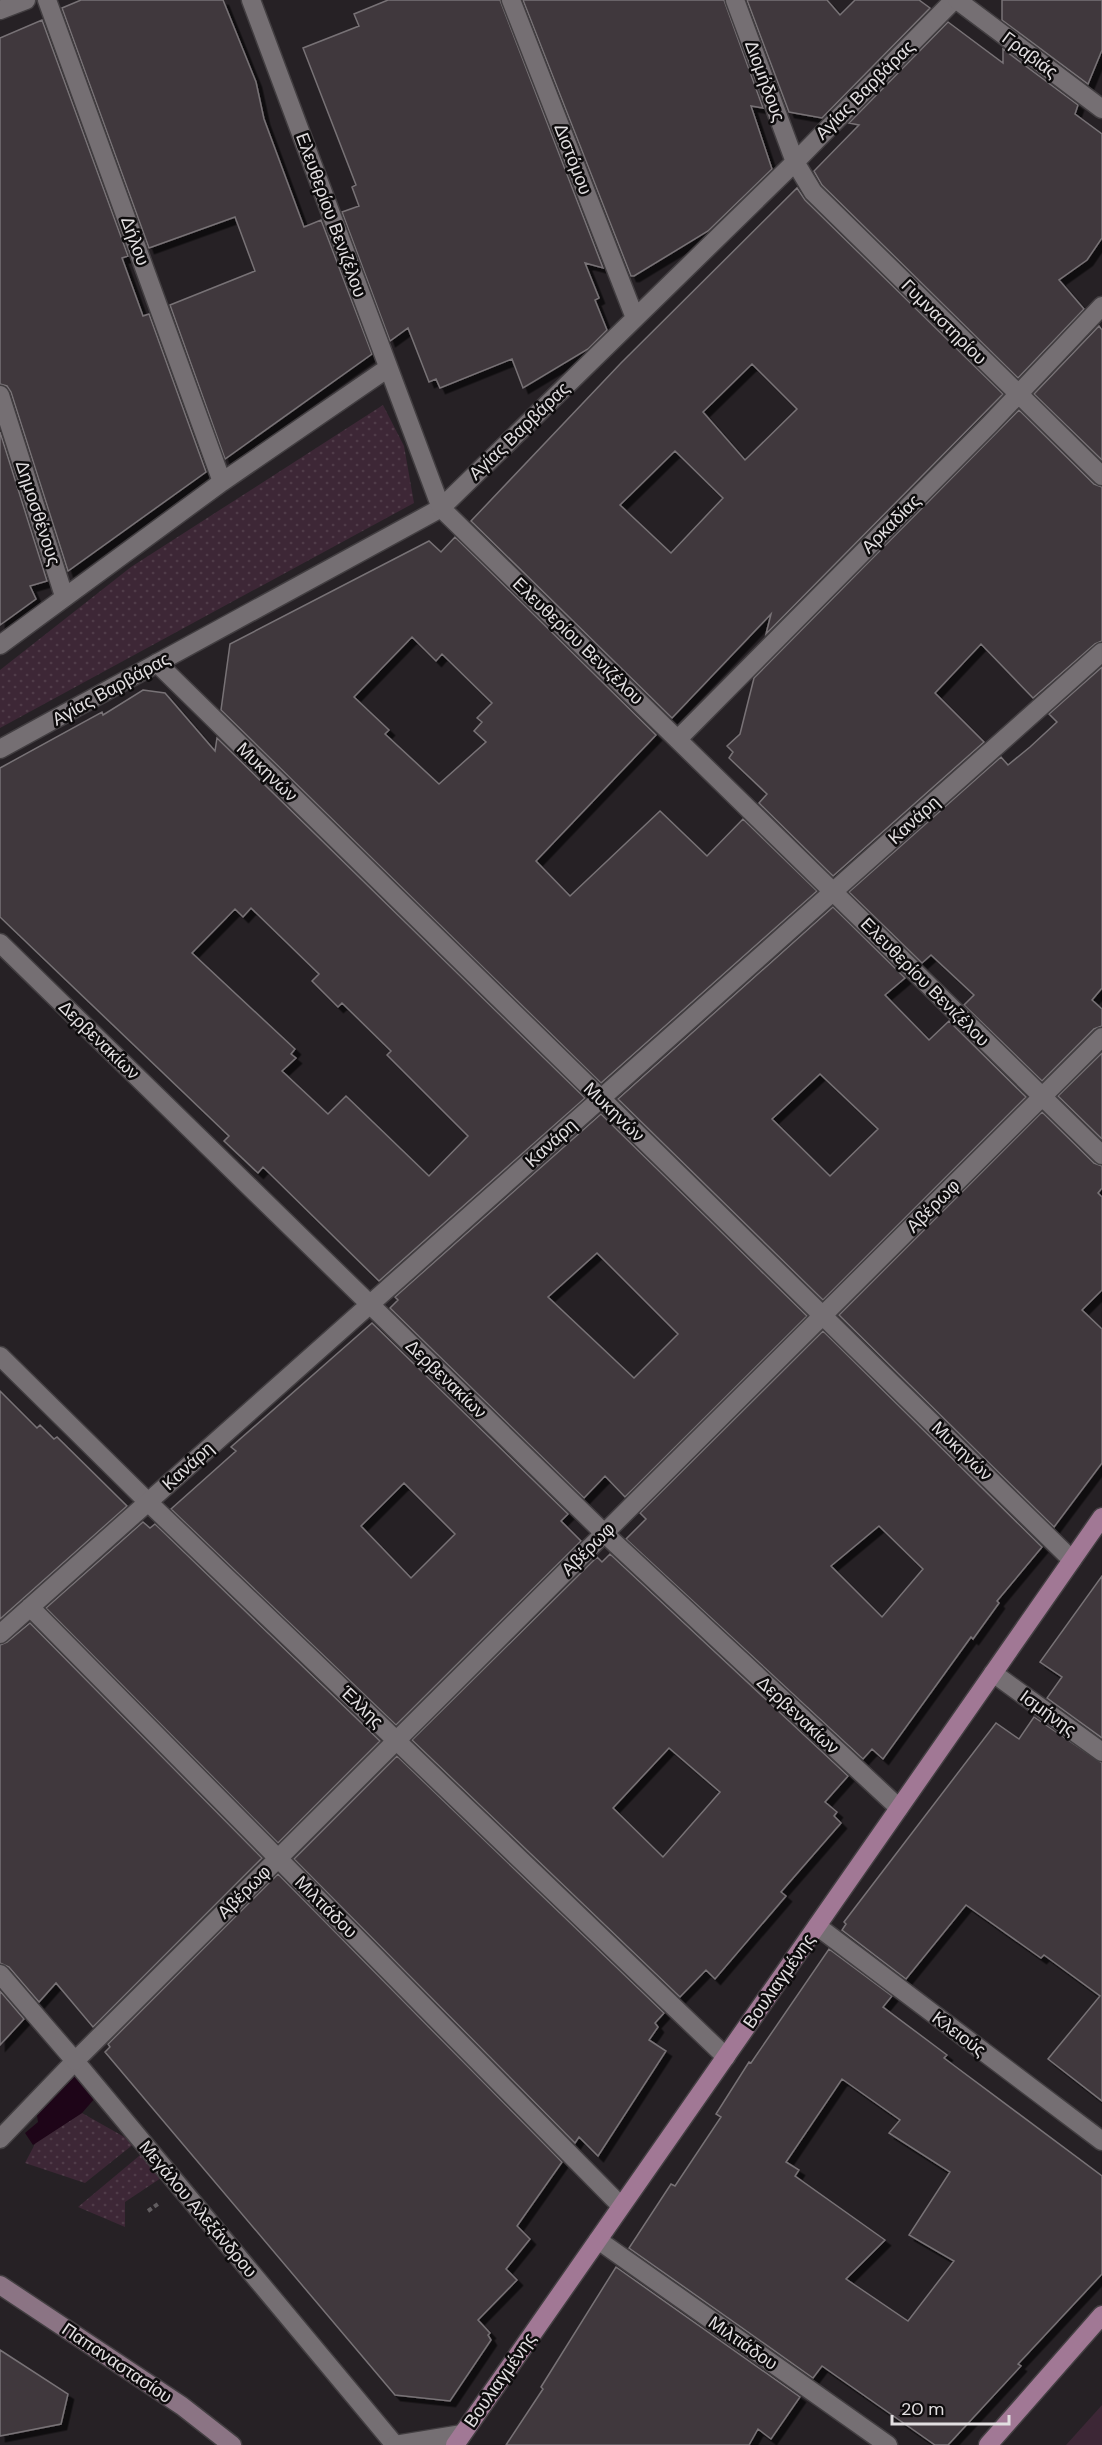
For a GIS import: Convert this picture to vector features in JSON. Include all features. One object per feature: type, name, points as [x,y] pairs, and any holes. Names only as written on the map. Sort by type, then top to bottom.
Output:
[{"type":"main road","name":"Βουλιαγμένης","points":[[459,2439],[1102,1517]]},
{"type":"main road","name":"Παπαναστασίου","points":[[0,2285],[182,2406],[232,2445]]},
{"type":"main road","points":[[987,2445],[1102,2315]]},
{"type":"street","points":[[0,10],[26,0]]},
{"type":"street","name":"Δήλου","points":[[47,0],[222,482]]},
{"type":"street","name":"Ελευθερίου Βενιζέλου","points":[[252,0],[441,508],[1102,1155]]},
{"type":"street","name":"Διστόμου","points":[[512,0],[635,318]]},
{"type":"street","name":"Διομήδους","points":[[735,0],[795,162]]},
{"type":"street","name":"Αγίας Βαρβάρας","points":[[0,749],[441,508],[795,162],[955,0]]},
{"type":"street","name":"Γραβιάς","points":[[955,0],[1102,109]]},
{"type":"street","name":"Γυμναστηρίου","points":[[795,162],[813,192],[1102,476]]},
{"type":"street","name":"Αρκαδίας","points":[[678,739],[1018,395],[1102,306]]},
{"type":"street","points":[[0,645],[222,482],[388,368]]},
{"type":"street","name":"Δημοσθένους","points":[[0,395],[64,596]]},
{"type":"street","name":"Κανάρη","points":[[0,1634],[1102,652]]},
{"type":"street","name":"Μυκηνών","points":[[157,663],[1072,1560]]},
{"type":"street","name":"Δερβενακίων","points":[[0,943],[604,1533],[899,1808]]},
{"type":"street","name":"Αβέρωφ","points":[[0,2139],[396,1740],[1102,1037]]},
{"type":"street","name":"Έλλης","points":[[0,1356],[148,1502],[726,2057]]},
{"type":"street","name":"Μιλτιάδου","points":[[30,1607],[621,2206]]},
{"type":"street","name":"Ισμήνης","points":[[993,1673],[1102,1752]]},
{"type":"street","name":"Κλειούς","points":[[817,1926],[1102,2141]]},
{"type":"street","name":"Μεγάλου Αλεξάνδρου","points":[[0,1974],[395,2445]]},
{"type":"street","name":"Μιλτιάδου","points":[[598,2240],[888,2445]]},
{"type":"street","points":[[395,2445],[459,2439]]},
{"type":"shaded area","points":[[383,405],[404,446],[414,503],[0,728],[0,670],[131,567]]},
{"type":"shaded area","points":[[77,2074],[96,2097],[82,2113],[33,2145],[25,2133],[38,2122],[37,2115]]},
{"type":"shaded area","points":[[82,2113],[135,2143],[85,2183],[25,2163],[36,2142]]},
{"type":"shaded area","points":[[145,2151],[167,2174],[125,2202],[125,2227],[78,2207]]},
{"type":"shaded area","points":[[1102,2405],[1102,2445],[1066,2445]]},
{"type":"building","points":[[81,0],[223,0],[256,82],[264,119],[304,227],[321,220],[372,354],[225,459],[170,305],[255,271],[235,217],[149,248],[62,8]]},
{"type":"building","points":[[388,0],[500,0],[603,268],[585,263],[599,298],[595,300],[607,330],[588,349],[523,388],[512,359],[440,388],[436,379],[429,382],[408,328],[390,341],[342,212],[359,206],[352,187],[356,185],[303,48],[359,26],[354,14]]},
{"type":"building","points":[[523,0],[724,0],[763,108],[751,106],[772,169],[708,231],[631,276]]},
{"type":"building","points":[[747,0],[827,0],[840,15],[855,0],[919,0],[930,8],[822,118],[789,112]]},
{"type":"building","points":[[1002,0],[1102,0],[1102,50],[1088,84],[1002,20]]},
{"type":"building","points":[[42,20],[128,256],[122,258],[143,316],[149,314],[206,472],[68,571],[11,392],[7,386],[0,384],[0,38]]},
{"type":"building","points":[[948,22],[1003,63],[1003,49],[1078,105],[1075,114],[1102,134],[1102,238],[1087,260],[1059,280],[1084,309],[1018,378],[822,185],[814,171],[859,125],[849,123]]},
{"type":"building","points":[[797,188],[805,200],[1003,394],[766,634],[771,614],[672,718],[471,521],[621,363]],"holes":[[[752,364],[797,409],[745,460],[703,412]],[[675,451],[723,498],[671,553],[620,505]]]},
{"type":"building","points":[[1099,326],[1102,330],[1102,460],[1034,394]]},
{"type":"building","points":[[1019,410],[1094,484],[1102,487],[1102,641],[1095,644],[1033,698],[981,644],[935,693],[984,742],[833,876],[759,803],[767,794],[729,758],[733,752],[727,746],[740,734],[754,678]]},
{"type":"building","points":[[0,432],[47,581],[30,586],[36,599],[0,625]]},
{"type":"building","points":[[455,537],[656,735],[536,861],[570,896],[660,811],[707,856],[743,819],[817,891],[601,1083],[221,710],[230,644],[429,541],[441,552]],"holes":[[[412,637],[436,661],[442,654],[492,703],[477,718],[482,722],[474,731],[486,742],[439,784],[385,734],[389,730],[354,697]]]},
{"type":"building","points":[[1102,667],[1102,988],[1092,1000],[1102,1009],[1102,1026],[1094,1029],[1042,1081],[964,1005],[974,995],[931,955],[922,963],[849,892],[1001,757],[1008,765],[1030,747],[1057,722],[1049,714]]},
{"type":"building","points":[[143,690],[165,693],[215,751],[217,738],[585,1098],[379,1281],[263,1167],[258,1173],[224,1141],[229,1136],[0,917],[0,768],[102,712],[103,715]],"holes":[[[251,908],[319,974],[312,981],[338,1007],[342,1003],[391,1051],[387,1055],[468,1136],[429,1176],[346,1096],[328,1114],[282,1071],[296,1058],[291,1054],[295,1049],[192,953],[235,909],[243,917]]]},
{"type":"building","points":[[833,907],[905,978],[885,995],[929,1040],[949,1021],[1026,1097],[823,1300],[618,1099]],"holes":[[[820,1074],[878,1129],[830,1176],[772,1119]]]},
{"type":"building","points":[[1102,1053],[1102,1139],[1058,1096]]},
{"type":"building","points":[[1042,1112],[1094,1163],[1102,1166],[1102,1188],[1098,1193],[1102,1197],[1102,1290],[1082,1310],[1102,1329],[1102,1463],[1054,1527],[839,1315]]},
{"type":"building","points":[[601,1114],[807,1316],[625,1497],[605,1476],[584,1498],[390,1308],[398,1300],[395,1297]],"holes":[[[597,1253],[678,1334],[634,1378],[548,1297]]]},
{"type":"building","points":[[372,1323],[568,1514],[561,1521],[581,1541],[396,1725],[171,1509],[236,1451],[231,1447]],"holes":[[[404,1483],[455,1534],[411,1578],[361,1526]]]},
{"type":"building","points":[[823,1331],[1042,1547],[997,1601],[999,1603],[973,1639],[971,1637],[883,1759],[872,1749],[863,1759],[626,1539],[646,1519],[640,1513]],"holes":[[[879,1526],[923,1569],[882,1617],[831,1566]]]},
{"type":"building","points":[[0,1391],[37,1428],[40,1425],[54,1439],[57,1437],[127,1506],[0,1619]]},
{"type":"building","points":[[143,1522],[150,1528],[155,1524],[380,1741],[278,1843],[46,1608]]},
{"type":"building","points":[[610,1554],[848,1776],[825,1802],[837,1812],[834,1816],[841,1823],[781,1892],[786,1896],[715,1979],[706,1970],[680,1997],[412,1740],[597,1557],[602,1562]],"holes":[[[669,1748],[720,1792],[663,1857],[613,1808]]]},
{"type":"building","points":[[1102,1576],[1102,1738],[1047,1698],[1062,1677],[1040,1662]]},
{"type":"building","points":[[30,1623],[262,1858],[93,2027],[56,1983],[39,2002],[9,1967],[0,1963],[0,1645]]},
{"type":"building","points":[[1034,1717],[1102,1763],[1102,2101],[1048,2059],[1100,1996],[1044,1955],[1041,1958],[966,1905],[906,1979],[842,1930],[846,1924],[844,1922],[996,1723],[1019,1739]]},
{"type":"building","points":[[397,1756],[664,2013],[655,2023],[658,2027],[649,2040],[666,2051],[598,2156],[579,2137],[575,2143],[294,1859]]},
{"type":"building","points":[[278,1874],[562,2162],[517,2226],[530,2239],[506,2269],[517,2280],[478,2320],[490,2333],[488,2335],[491,2340],[450,2401],[395,2395],[105,2052],[110,2047],[108,2044]]},
{"type":"building","points":[[829,1949],[892,1996],[883,2007],[947,2055],[944,2058],[1102,2176],[1102,2274],[1018,2364],[1021,2366],[948,2445],[935,2445],[822,2366],[813,2378],[629,2248],[671,2184],[675,2186],[721,2117],[716,2114],[749,2062],[751,2063]],"holes":[[[842,2079],[900,2120],[889,2133],[950,2172],[909,2235],[954,2261],[908,2321],[846,2279],[885,2240],[795,2176],[799,2170],[786,2162]]]},
{"type":"building","points":[[0,1991],[24,2019],[0,2045]]},
{"type":"building","points":[[616,2267],[800,2397],[771,2439],[758,2429],[749,2445],[506,2445],[543,2389],[541,2387]]},
{"type":"building","points":[[0,2350],[68,2394],[61,2424],[0,2436]]}]
